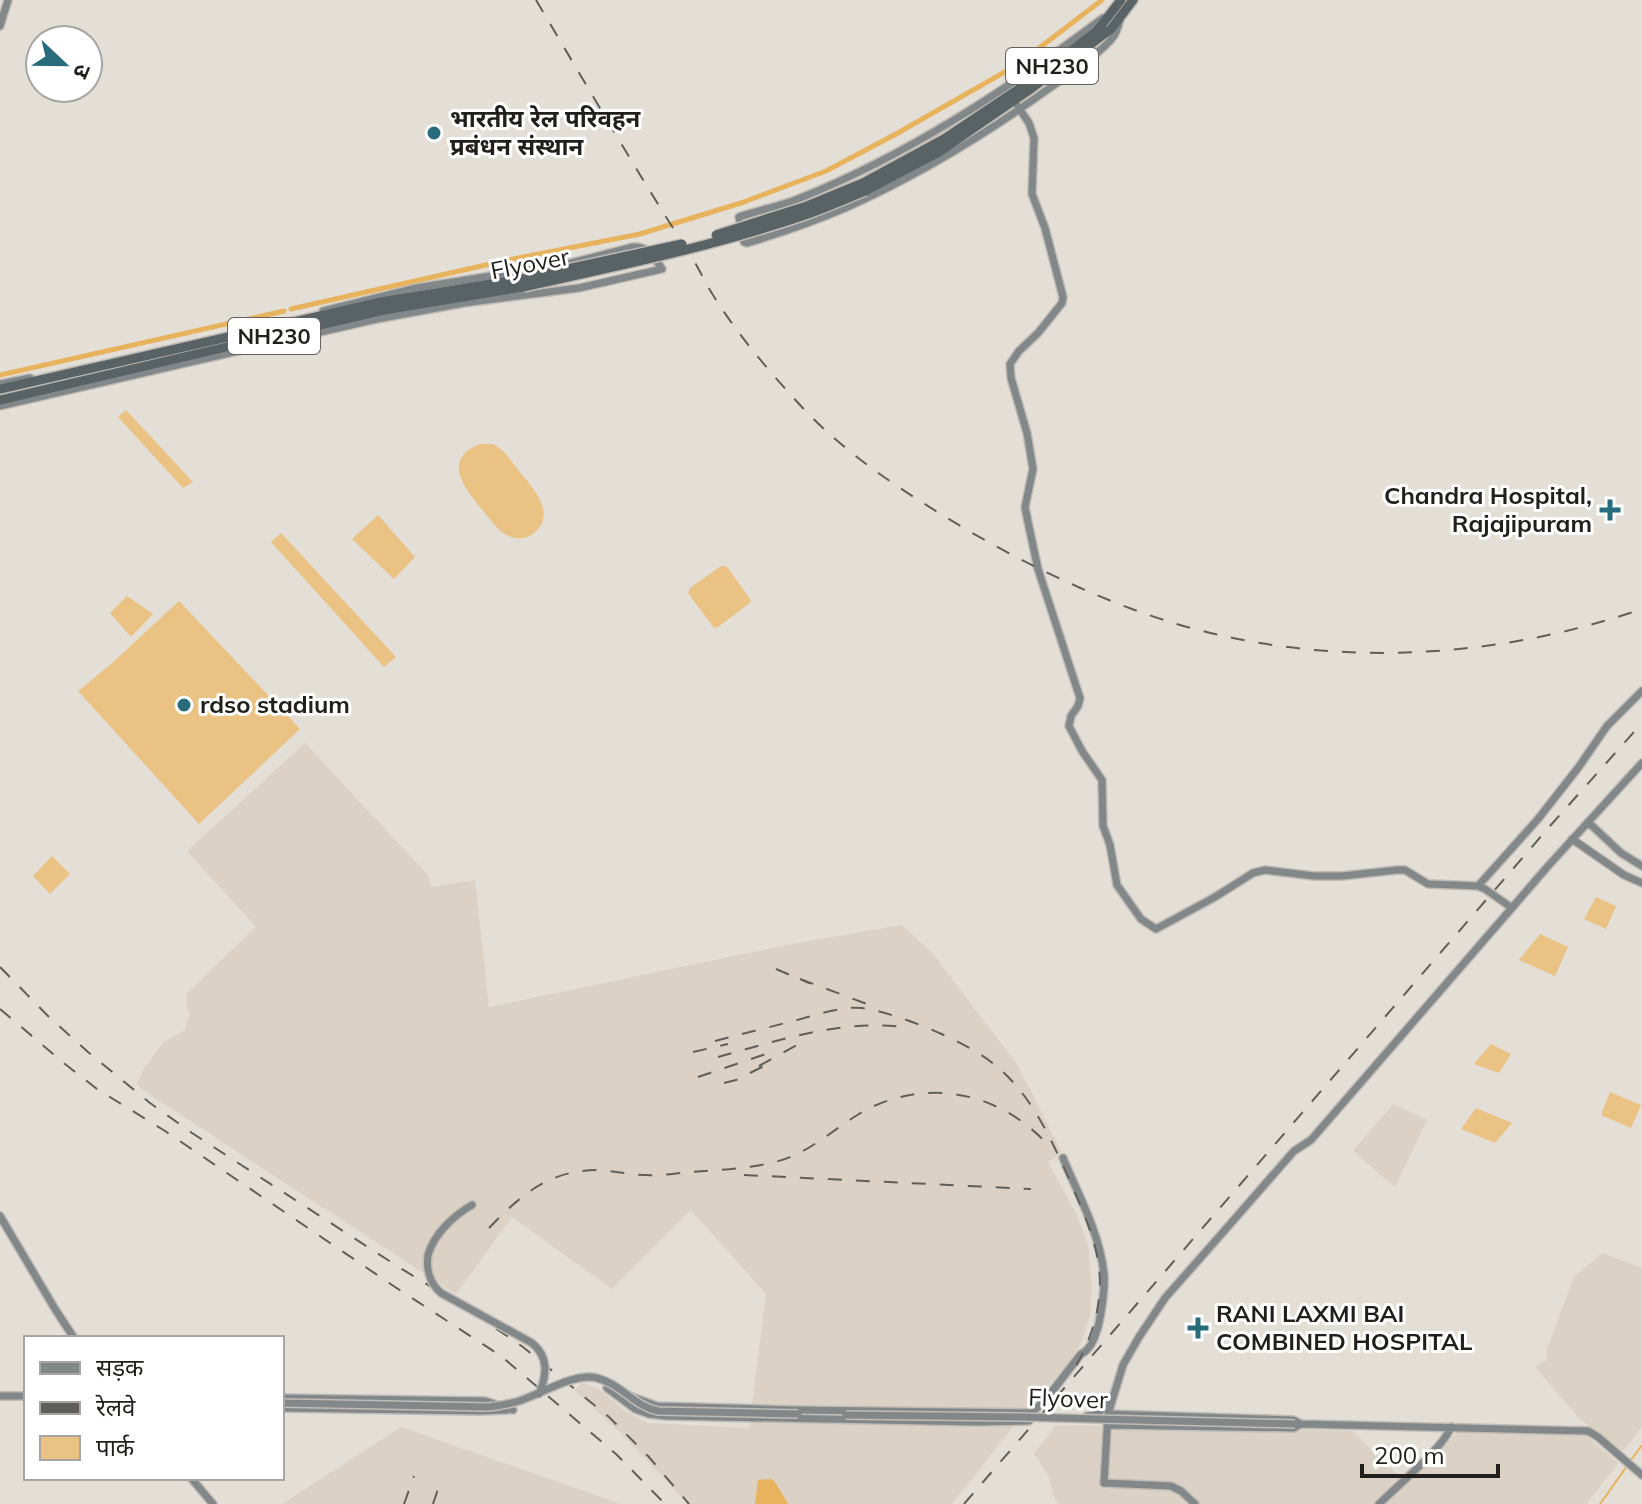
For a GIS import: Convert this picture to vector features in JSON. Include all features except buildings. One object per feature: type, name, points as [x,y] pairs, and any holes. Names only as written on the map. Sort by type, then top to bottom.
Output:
[{"type":"highway","name":"NH230","points":[[974,124],[1097,31],[1119,7],[1133,0]]},
{"type":"highway","name":"NH230","points":[[1017,105],[1111,29],[1119,7]]},
{"type":"highway","points":[[1026,74],[1038,76]]},
{"type":"highway","name":"Flyover","points":[[364,304],[522,283],[693,242],[807,206],[863,183],[944,139],[1017,105]]},
{"type":"highway","points":[[974,124],[976,107]]},
{"type":"highway","name":"Flyover","points":[[25,389],[384,310],[644,260],[809,214],[865,191],[939,152],[974,124]]},
{"type":"highway","name":"NH230","points":[[0,400],[25,389],[364,304]]},
{"type":"highway","name":"NH230","points":[[0,386],[25,389]]},
{"type":"street","points":[[0,26],[8,0]]},
{"type":"street","points":[[1119,7],[976,107],[882,161],[795,201],[739,217],[744,242],[791,229],[843,209],[902,181],[966,145],[1017,105],[1029,123],[1034,138],[1032,194],[1045,228],[1063,297],[1062,303],[1010,364],[1033,469],[1025,507],[1038,569],[1080,698],[1069,726],[1102,780],[1103,826],[1110,845],[1117,885],[1141,919],[1156,929],[1253,873],[1265,870],[1314,876],[1405,870],[1428,884],[1478,886],[1512,908]]},
{"type":"street","points":[[0,406],[25,389],[377,319],[464,303],[579,288],[662,269],[647,249],[633,247],[571,263],[416,288],[364,304]]},
{"type":"street","points":[[1478,886],[1538,819],[1607,726],[1642,691]]},
{"type":"street","points":[[1195,1504],[1171,1486],[1104,1483],[1108,1414],[1123,1365],[1139,1337],[1165,1298],[1294,1151],[1311,1140],[1572,839],[1642,763]]},
{"type":"street","points":[[1588,822],[1621,853],[1642,866]]},
{"type":"street","points":[[1572,839],[1624,875],[1642,883]]},
{"type":"street","points":[[284,1403],[488,1407],[506,1405],[576,1379],[591,1377],[608,1382],[638,1404],[658,1411],[834,1415],[1032,1413],[1081,1354],[1088,1350],[1102,1310],[1104,1275],[1099,1247],[1063,1158]]},
{"type":"street","points":[[472,1205],[462,1211],[433,1242],[428,1255],[428,1274],[441,1293],[537,1347],[546,1370],[539,1394]]},
{"type":"street","points":[[0,1216],[73,1336]]},
{"type":"street","points":[[1062,1418],[1096,1415],[1103,1409],[1131,1342],[1153,1316]]},
{"type":"street","points":[[607,1388],[657,1406],[803,1414],[649,1414],[635,1409],[607,1388]]},
{"type":"street","points":[[0,1396],[24,1396]]},
{"type":"street","points":[[485,1401],[513,1410],[471,1411],[284,1403],[485,1401]]},
{"type":"street","points":[[1108,1414],[1293,1420],[1298,1424],[1588,1431],[1642,1475]]},
{"type":"street","name":"Flyover","points":[[834,1415],[1298,1424]]},
{"type":"street","points":[[1107,1425],[1294,1428],[1298,1424]]},
{"type":"street","points":[[1379,1504],[1433,1452],[1451,1427]]},
{"type":"street","points":[[193,1480],[213,1504]]},
{"type":"shaded area","points":[[305,743],[427,874],[432,887],[475,880],[489,1007],[792,944],[902,925],[932,953],[1017,1064],[1062,1153],[1048,1162],[1077,1215],[1088,1246],[1092,1288],[1090,1315],[1082,1341],[1070,1362],[1029,1407],[952,1504],[688,1504],[622,1434],[574,1390],[582,1383],[600,1390],[625,1411],[648,1423],[749,1428],[766,1294],[691,1210],[612,1289],[512,1217],[456,1294],[137,1084],[144,1068],[164,1042],[184,1031],[190,1014],[186,994],[256,927],[187,851]]},
{"type":"shaded area","points":[[1393,1104],[1427,1120],[1395,1187],[1353,1151]]},
{"type":"shaded area","points":[[1602,1253],[1642,1268],[1642,1427],[1622,1452],[1580,1419],[1535,1367],[1546,1360],[1547,1349],[1574,1277]]},
{"type":"shaded area","points":[[1056,1425],[1352,1431],[1398,1475],[1412,1480],[1458,1431],[1586,1436],[1619,1463],[1586,1504],[1059,1504],[1053,1495],[1049,1476],[1034,1454]]},
{"type":"shaded area","points":[[401,1427],[621,1504],[282,1504]]},
{"type":"shaded area","points":[[771,1479],[788,1504],[755,1504],[758,1480]]},
{"type":"green space","points":[[126,410],[193,482],[183,488],[118,417]]},
{"type":"green space","points":[[480,444],[492,444],[504,452],[540,500],[544,517],[532,535],[517,538],[503,533],[464,485],[459,467],[461,458]]},
{"type":"green space","points":[[378,515],[415,557],[394,579],[352,539]]},
{"type":"green space","points":[[281,533],[396,657],[384,667],[271,542]]},
{"type":"green space","points":[[721,566],[728,568],[751,602],[714,628],[688,593],[690,588]]},
{"type":"green space","points":[[127,596],[153,614],[131,637],[110,613]]},
{"type":"green space","name":"rdso stadium","points":[[179,601],[300,729],[199,824],[78,691]]},
{"type":"green space","points":[[52,856],[70,874],[50,894],[33,876]]},
{"type":"green space","points":[[1596,897],[1616,906],[1606,929],[1584,919]]},
{"type":"green space","points":[[1540,934],[1568,947],[1555,976],[1519,960]]},
{"type":"green space","points":[[1491,1044],[1511,1054],[1499,1073],[1474,1064]]},
{"type":"green space","points":[[1610,1092],[1641,1105],[1631,1128],[1601,1115]]},
{"type":"green space","points":[[1476,1108],[1512,1123],[1495,1143],[1461,1129]]},
{"type":"waterway","points":[[291,309],[640,234],[744,202],[826,171],[1017,65],[1102,0]]},
{"type":"waterway","points":[[0,375],[284,311]]},
{"type":"waterway","points":[[1631,1460],[1642,1445]]},
{"type":"waterway","points":[[1600,1504],[1627,1466]]},
{"type":"railway","points":[[536,0],[710,290],[765,366],[818,423],[876,472],[983,539],[1067,582],[1132,609],[1194,629],[1258,643],[1322,651],[1387,653],[1452,650],[1580,628],[1642,609]]},
{"type":"railway","points":[[964,1504],[1642,723]]},
{"type":"railway","points":[[0,967],[49,1017],[150,1103],[523,1347],[609,1417],[689,1504]]},
{"type":"railway","points":[[776,969],[809,983]]},
{"type":"railway","points":[[800,979],[867,1004]]},
{"type":"railway","points":[[715,1041],[829,1011],[862,1008],[932,1030],[968,1047],[995,1065],[1020,1090],[1039,1118],[1070,1181],[1094,1245],[1100,1280],[1098,1306],[1092,1331],[1076,1366]]},
{"type":"railway","points":[[0,1009],[97,1089],[165,1131],[501,1356],[616,1454],[665,1504]]},
{"type":"railway","points":[[718,1057],[833,1029],[880,1025],[903,1027]]},
{"type":"railway","points":[[759,1066],[808,1039]]},
{"type":"railway","points":[[693,1052],[728,1044]]},
{"type":"railway","points":[[698,1077],[766,1054]]},
{"type":"railway","points":[[724,1083],[768,1064]]},
{"type":"railway","points":[[489,1228],[525,1195],[565,1174],[598,1170],[658,1175],[743,1168],[775,1162],[809,1148],[867,1109],[911,1095],[946,1093],[979,1100],[1023,1122],[1048,1145]]},
{"type":"railway","points":[[744,1175],[1031,1189]]},
{"type":"railway","points":[[404,1504],[414,1476]]},
{"type":"railway","points":[[433,1504],[438,1489]]},
{"type":"place","name":"भारतीय रेल परिवहन प्रबंधन संस्थान","points":[[434,133]]},
{"type":"place","name":"Chandra Hospital, Rajajipuram","points":[[1610,510]]},
{"type":"place","name":"rdso stadium","points":[[184,705]]},
{"type":"place","name":"RANI LAXMI BAI COMBINED HOSPITAL","points":[[1198,1328]]}]
